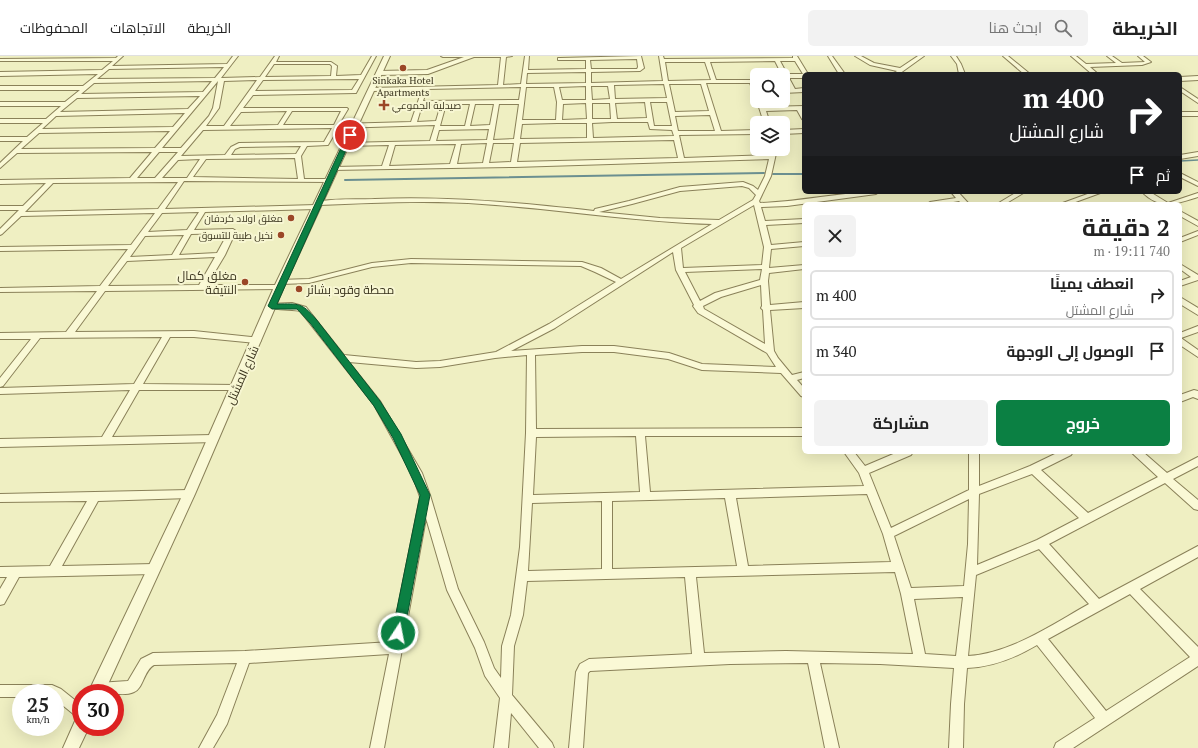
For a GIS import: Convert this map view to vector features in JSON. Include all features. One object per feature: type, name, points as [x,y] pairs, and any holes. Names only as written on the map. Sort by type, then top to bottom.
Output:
[{"type":"street","points":[[0,60],[6,56]]},
{"type":"street","points":[[11,64],[26,56]]},
{"type":"street","points":[[132,180],[204,94],[220,79],[236,56]]},
{"type":"street","points":[[226,127],[277,56]]},
{"type":"street","points":[[227,157],[236,146],[326,144],[374,56]]},
{"type":"street","name":"شارع المشتل","points":[[100,684],[189,494],[317,205],[387,56]]},
{"type":"street","points":[[443,56],[510,56]]},
{"type":"street","points":[[379,73],[428,72],[473,56]]},
{"type":"street","points":[[500,87],[504,56]]},
{"type":"street","points":[[514,165],[527,56]]},
{"type":"street","points":[[830,56],[841,72]]},
{"type":"street","points":[[857,56],[872,64],[901,70]]},
{"type":"street","points":[[898,72],[922,56]]},
{"type":"street","points":[[953,56],[959,64],[961,72]]},
{"type":"street","points":[[1005,56],[1025,72]]},
{"type":"street","points":[[1073,56],[1092,72]]},
{"type":"street","points":[[1110,56],[1120,64]]},
{"type":"street","points":[[1084,66],[1149,62],[1140,56]]},
{"type":"street","points":[[0,60],[119,57]]},
{"type":"street","points":[[0,166],[119,57]]},
{"type":"street","points":[[526,72],[641,69],[639,57],[588,59],[560,58],[559,71]]},
{"type":"street","points":[[681,159],[662,58],[707,60],[731,58],[778,60],[796,58],[803,72]]},
{"type":"street","points":[[588,59],[590,140]]},
{"type":"street","points":[[707,60],[714,82]]},
{"type":"street","points":[[778,60],[782,68]]},
{"type":"street","points":[[272,63],[331,63],[336,66],[333,77]]},
{"type":"street","points":[[108,68],[229,65]]},
{"type":"street","points":[[0,73],[5,68]]},
{"type":"street","points":[[0,73],[102,72]]},
{"type":"street","points":[[790,76],[802,75]]},
{"type":"street","points":[[92,81],[362,77]]},
{"type":"street","points":[[1182,79],[1198,78]]},
{"type":"street","points":[[157,180],[203,128],[216,108],[220,79]]},
{"type":"street","points":[[1190,79],[1198,84]]},
{"type":"street","points":[[193,84],[197,80]]},
{"type":"street","points":[[703,82],[719,133]]},
{"type":"street","points":[[372,89],[750,82]]},
{"type":"street","points":[[790,84],[794,91]]},
{"type":"street","points":[[612,85],[614,121]]},
{"type":"street","points":[[556,86],[560,102],[559,122]]},
{"type":"street","points":[[461,102],[465,87]]},
{"type":"street","points":[[0,88],[84,88]]},
{"type":"street","points":[[413,124],[425,88]]},
{"type":"street","points":[[184,95],[189,90]]},
{"type":"street","points":[[790,91],[802,90]]},
{"type":"street","points":[[1182,90],[1198,101]]},
{"type":"street","points":[[251,93],[329,101],[349,100]]},
{"type":"street","points":[[75,96],[204,94]]},
{"type":"street","points":[[239,110],[291,109],[329,101],[349,100]]},
{"type":"street","points":[[647,100],[652,128],[676,133]]},
{"type":"street","points":[[560,102],[670,100]]},
{"type":"street","points":[[467,128],[473,102]]},
{"type":"street","points":[[486,165],[497,102]]},
{"type":"street","points":[[420,103],[522,102]]},
{"type":"street","points":[[433,142],[444,103]]},
{"type":"street","points":[[0,104],[66,104]]},
{"type":"street","points":[[765,116],[763,109],[802,108]]},
{"type":"street","points":[[280,126],[291,109]]},
{"type":"street","points":[[1182,110],[1187,114]]},
{"type":"street","points":[[55,114],[191,111]]},
{"type":"street","points":[[673,114],[713,113]]},
{"type":"street","points":[[1182,114],[1198,114]]},
{"type":"street","points":[[520,122],[650,120]]},
{"type":"street","points":[[0,121],[48,121]]},
{"type":"street","points":[[203,128],[413,124],[467,128],[493,127]]},
{"type":"street","points":[[38,131],[176,129]]},
{"type":"street","points":[[790,132],[802,131]]},
{"type":"street","points":[[346,144],[590,140],[676,133],[750,132]]},
{"type":"street","points":[[0,139],[30,139]]},
{"type":"street","points":[[453,166],[459,142]]},
{"type":"street","points":[[385,168],[393,143]]},
{"type":"street","points":[[261,157],[268,145]]},
{"type":"street","points":[[300,180],[298,156],[305,145]]},
{"type":"street","points":[[16,151],[183,150]]},
{"type":"street","points":[[1182,157],[1198,154]]},
{"type":"street","points":[[176,158],[298,156]]},
{"type":"street","points":[[334,169],[773,157],[768,176],[757,200],[677,247],[552,326],[495,355]]},
{"type":"street","points":[[0,158],[8,158]]},
{"type":"street","points":[[68,336],[159,211],[204,158]]},
{"type":"street","points":[[1182,176],[1198,184]]},
{"type":"street","points":[[0,182],[132,180],[329,181]]},
{"type":"street","points":[[0,233],[52,181]]},
{"type":"street","points":[[580,212],[613,207],[667,192],[693,187],[743,184],[751,187],[757,200],[768,248],[764,281],[765,308],[770,351],[775,360],[802,392]]},
{"type":"street","points":[[757,200],[787,204],[861,194]]},
{"type":"street","points":[[956,194],[963,202]]},
{"type":"street","points":[[1004,202],[1018,194]]},
{"type":"street","points":[[1069,202],[1094,194]]},
{"type":"street","points":[[1148,194],[1162,202]]},
{"type":"street","points":[[1176,202],[1198,195]]},
{"type":"street","points":[[838,197],[843,202]]},
{"type":"street","points":[[18,214],[203,210],[433,199],[524,205],[669,221],[719,222]]},
{"type":"street","points":[[0,208],[25,208]]},
{"type":"street","points":[[174,257],[203,210]]},
{"type":"street","points":[[1182,214],[1198,224]]},
{"type":"street","points":[[762,224],[802,221]]},
{"type":"street","points":[[142,234],[233,232],[202,287]]},
{"type":"street","points":[[1182,239],[1198,233]]},
{"type":"street","points":[[768,248],[802,244]]},
{"type":"street","points":[[0,249],[132,247]]},
{"type":"street","points":[[677,247],[680,270],[697,306],[706,315],[737,331],[770,351]]},
{"type":"street","points":[[124,259],[221,255]]},
{"type":"street","points":[[0,290],[281,285],[310,280],[372,265],[411,261],[582,264],[598,270],[621,282]]},
{"type":"street","points":[[680,270],[802,267]]},
{"type":"street","points":[[1182,267],[1198,277]]},
{"type":"street","points":[[1182,283],[1198,277]]},
{"type":"street","points":[[697,306],[718,295],[764,281]]},
{"type":"street","points":[[1182,301],[1198,312]]},
{"type":"street","points":[[765,308],[802,305]]},
{"type":"street","points":[[272,306],[292,306],[303,309],[377,403],[397,436],[416,473],[425,495],[453,590],[480,646],[489,672],[506,697],[547,748]]},
{"type":"street","points":[[1182,335],[1198,329]]},
{"type":"street","points":[[105,441],[168,334]]},
{"type":"street","points":[[0,336],[194,334],[257,340]]},
{"type":"street","points":[[0,384],[37,336]]},
{"type":"street","points":[[1182,342],[1198,354]]},
{"type":"street","points":[[342,358],[416,365],[440,364],[495,355],[582,349],[614,350],[669,356],[702,367],[711,368],[784,370]]},
{"type":"street","points":[[501,748],[506,697],[508,646],[517,615],[522,576],[528,499],[531,433],[531,352]]},
{"type":"street","points":[[791,378],[802,375]]},
{"type":"street","points":[[0,391],[136,387],[236,388]]},
{"type":"street","points":[[1182,398],[1197,393]]},
{"type":"street","points":[[531,433],[640,432],[720,434],[802,432]]},
{"type":"street","points":[[640,432],[645,497]]},
{"type":"street","points":[[0,443],[213,438]]},
{"type":"street","points":[[850,454],[863,472],[888,534],[907,594],[920,660]]},
{"type":"street","points":[[863,472],[904,454]]},
{"type":"street","points":[[956,748],[956,716],[960,663],[972,572],[974,454]]},
{"type":"street","points":[[888,534],[974,492],[1033,469],[1064,454]]},
{"type":"street","points":[[1138,454],[1198,506]]},
{"type":"street","points":[[972,572],[1041,543],[1198,461]]},
{"type":"street","points":[[1033,469],[1087,519]]},
{"type":"street","points":[[528,499],[730,495],[871,490]]},
{"type":"street","points":[[0,498],[189,494]]},
{"type":"street","points":[[377,748],[425,495]]},
{"type":"street","points":[[730,495],[743,570]]},
{"type":"street","points":[[53,571],[95,497]]},
{"type":"street","points":[[606,497],[607,573]]},
{"type":"street","points":[[1041,543],[1098,606]]},
{"type":"street","points":[[576,748],[582,672],[584,668],[589,665],[742,657],[813,657],[920,660],[960,663],[993,660],[1015,652],[1198,551]]},
{"type":"street","points":[[522,576],[898,567]]},
{"type":"street","points":[[0,572],[154,569]]},
{"type":"street","points":[[0,600],[16,572]]},
{"type":"street","points":[[690,572],[699,659]]},
{"type":"street","points":[[1131,588],[1198,656]]},
{"type":"street","points":[[907,594],[970,591]]},
{"type":"street","points":[[1039,638],[1105,720]]},
{"type":"street","points":[[124,688],[132,687],[148,660],[245,657],[395,648]]},
{"type":"street","points":[[206,748],[222,719],[245,657]]},
{"type":"street","points":[[813,657],[832,748]]},
{"type":"street","points":[[1061,748],[1198,659]]},
{"type":"street","points":[[0,691],[52,691],[57,693],[72,706]]},
{"type":"street","points":[[71,748],[76,736]]},
{"type":"waterway","points":[[1182,161],[1198,160]]},
{"type":"waterway","points":[[345,180],[764,173]]},
{"type":"waterway","points":[[773,174],[802,174]]},
{"type":"place","name":"Sinkaka Hotel Apartments","points":[[403,68]]},
{"type":"place","name":"صيدلية الجموعي","points":[[384,105]]},
{"type":"place","name":"مغلق اولاد كردفان","points":[[291,218]]},
{"type":"place","name":"نخيل طيبة للتسوق","points":[[281,235]]},
{"type":"place","name":"مغلق كمال النتيفة","points":[[245,282]]},
{"type":"place","name":"محطة وقود بشائر","points":[[299,289]]},
{"type":"route","points":[[350,135],[279,287],[272,306],[292,306],[303,309],[377,403],[397,436],[421,484],[425,495],[398,633]]}]
